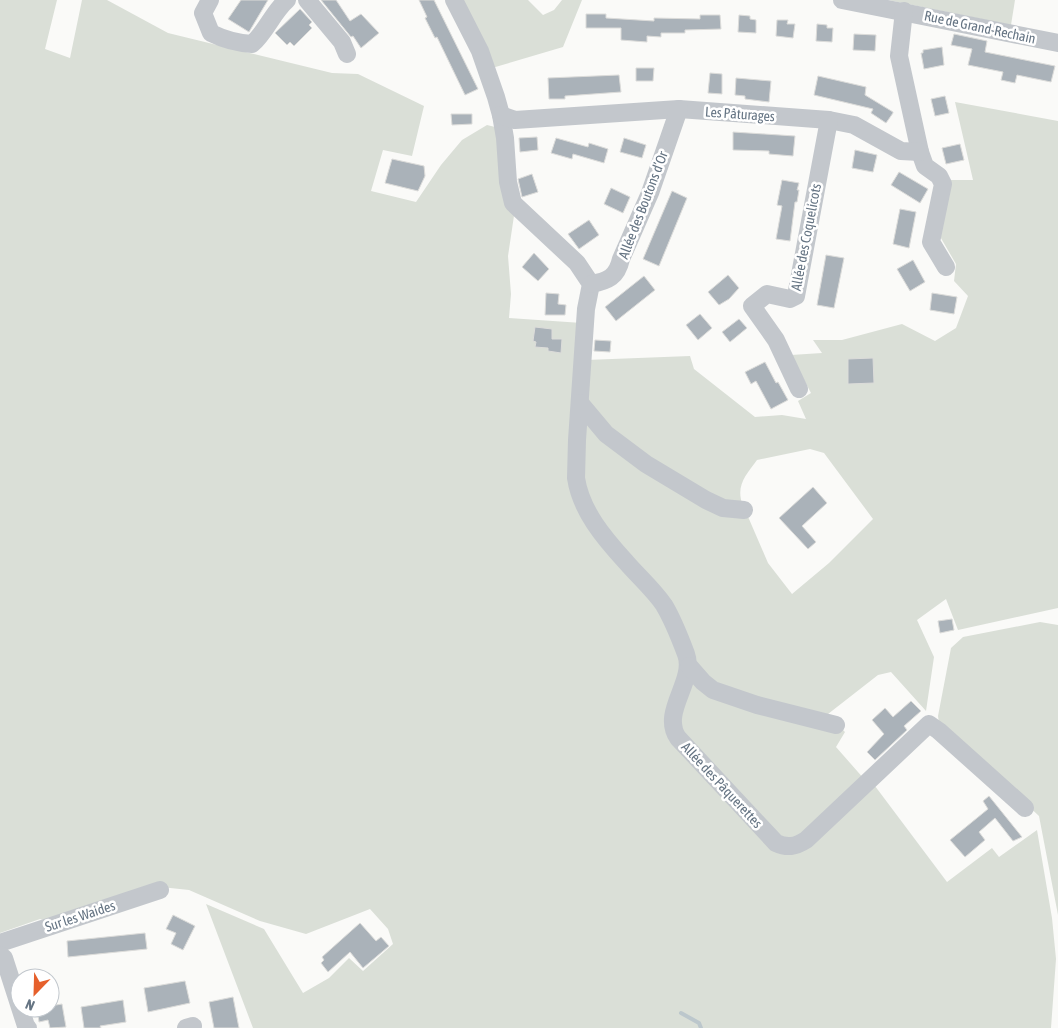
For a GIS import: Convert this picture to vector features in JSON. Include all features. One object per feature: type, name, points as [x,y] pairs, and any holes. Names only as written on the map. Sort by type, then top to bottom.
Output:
[{"type":"street","points":[[210,0],[203,13],[211,33],[224,39],[252,44],[260,37],[284,1]]},
{"type":"street","points":[[307,0],[342,42],[347,54]]},
{"type":"street","points":[[454,0],[480,50],[501,115],[508,182],[514,203],[577,263],[591,284],[586,309],[576,478],[580,498],[596,524],[625,562],[664,606],[676,630],[689,666],[707,686],[734,698],[836,725]]},
{"type":"street","name":"Rue de Grand-Rechain","points":[[842,0],[1058,43]]},
{"type":"street","points":[[904,11],[900,56],[920,152],[925,166],[939,176],[943,184],[931,242],[946,267]]},
{"type":"street","name":"Les Pâturages","points":[[501,115],[516,120],[679,109],[829,120],[854,125],[901,151],[920,152]]},
{"type":"street","name":"Allée des Boutons d’Or","points":[[591,284],[613,278],[618,270],[650,193],[679,109]]},
{"type":"street","name":"Allée des Coquelicots","points":[[799,389],[776,340],[752,306],[767,294],[790,299],[796,296],[829,120]]},
{"type":"street","points":[[580,402],[606,434],[646,464],[723,508],[744,510]]},
{"type":"street","name":"Allée des Pâquerettes","points":[[689,666],[677,701],[673,723],[676,734],[776,843],[789,847],[806,840],[930,724],[1025,808]]},
{"type":"street","name":"Sur les Waides","points":[[0,943],[160,890]]},
{"type":"street","points":[[0,955],[4,958],[28,1028]]},
{"type":"shaded area","points":[[0,0],[57,0],[45,49],[70,58],[82,0],[107,0],[168,33],[332,73],[358,74],[424,106],[412,156],[383,150],[371,191],[416,202],[441,165],[462,140],[487,125],[499,128],[515,209],[508,256],[511,294],[509,318],[582,323],[573,495],[661,605],[685,665],[670,726],[784,851],[872,782],[947,882],[992,848],[999,857],[1037,830],[1052,918],[1056,959],[1051,1028],[253,1028],[206,904],[264,929],[303,993],[329,978],[349,958],[363,971],[393,944],[388,929],[370,909],[306,934],[260,921],[189,890],[161,887],[52,922],[40,919],[0,933]]},
{"type":"shaded area","points":[[461,0],[528,0],[543,15],[554,10],[562,0],[582,0],[563,47],[492,68]]},
{"type":"shaded area","points":[[888,0],[1015,0],[1011,25]]},
{"type":"shaded area","points":[[955,102],[1058,121],[1058,608],[958,630],[946,599],[917,620],[934,657],[926,711],[891,672],[878,675],[828,714],[819,717],[715,687],[706,681],[667,602],[592,513],[579,482],[582,408],[602,435],[693,496],[730,514],[746,512],[768,563],[792,594],[829,563],[873,519],[824,453],[810,449],[757,460],[741,487],[740,492],[743,506],[729,506],[696,490],[627,445],[600,424],[583,394],[586,360],[690,356],[694,369],[755,417],[782,415],[806,419],[798,401],[811,393],[791,355],[822,353],[813,340],[842,340],[902,324],[935,341],[956,328],[968,296],[954,281],[956,264],[938,233],[949,180],[973,180]]},
{"type":"shaded area","points":[[1040,622],[1058,625],[1058,915],[1039,816],[939,723],[938,716],[951,648],[963,637]]},
{"type":"shaded area","points":[[691,672],[699,683],[840,727],[845,732],[836,747],[865,780],[802,836],[785,841],[679,733],[676,714]]},
{"type":"building","points":[[241,0],[268,0],[249,32],[228,19]]},
{"type":"building","points":[[321,0],[336,0],[350,21],[361,14],[379,33],[361,48],[353,36],[351,37]]},
{"type":"building","points":[[419,0],[434,0],[478,89],[465,95],[437,37],[435,38],[425,18],[427,17]]},
{"type":"building","points":[[300,9],[312,22],[309,25],[312,28],[294,46],[290,42],[287,45],[275,33]]},
{"type":"building","points":[[586,14],[606,14],[606,18],[654,21],[654,18],[700,19],[700,15],[720,15],[721,29],[685,30],[685,33],[661,33],[661,37],[647,36],[647,42],[621,40],[621,28],[586,28]]},
{"type":"building","points":[[739,15],[750,16],[750,19],[756,20],[756,33],[738,32]]},
{"type":"building","points":[[777,20],[788,20],[787,24],[795,24],[793,38],[776,36]]},
{"type":"building","points":[[817,24],[833,28],[832,42],[816,41]]},
{"type":"building","points":[[854,34],[876,35],[875,51],[853,50]]},
{"type":"building","points":[[954,34],[987,41],[985,52],[1055,66],[1051,82],[1017,75],[1015,83],[1001,80],[1003,72],[968,65],[972,49],[951,45]]},
{"type":"building","points":[[942,47],[944,65],[924,69],[921,53],[923,53],[923,50]]},
{"type":"building","points":[[636,68],[654,68],[653,81],[636,81]]},
{"type":"building","points":[[710,73],[722,74],[722,94],[708,93]]},
{"type":"building","points":[[619,75],[621,92],[565,96],[565,99],[549,99],[548,78]]},
{"type":"building","points":[[818,76],[866,87],[865,95],[893,113],[886,123],[871,113],[873,109],[814,95]]},
{"type":"building","points":[[736,78],[771,81],[769,102],[745,99],[745,96],[735,95]]},
{"type":"building","points":[[945,96],[949,113],[935,116],[931,99]]},
{"type":"building","points":[[451,114],[472,114],[472,124],[452,125]]},
{"type":"building","points":[[733,132],[795,136],[793,156],[769,154],[769,151],[733,150]]},
{"type":"building","points":[[537,137],[538,150],[520,152],[519,138]]},
{"type":"building","points":[[556,138],[588,147],[589,143],[608,149],[604,163],[573,154],[572,159],[551,153]]},
{"type":"building","points":[[624,138],[646,145],[642,158],[620,152]]},
{"type":"building","points":[[960,144],[964,160],[946,164],[942,148]]},
{"type":"building","points":[[855,150],[877,155],[873,172],[852,168]]},
{"type":"building","points":[[392,159],[424,166],[425,176],[418,191],[385,183]]},
{"type":"building","points":[[899,172],[928,189],[920,203],[891,185]]},
{"type":"building","points":[[532,174],[538,192],[522,197],[518,179]]},
{"type":"building","points":[[782,180],[799,183],[790,241],[776,239],[782,206],[777,205]]},
{"type":"building","points":[[611,188],[630,197],[623,213],[604,204]]},
{"type":"building","points":[[672,191],[687,198],[659,266],[643,259]]},
{"type":"building","points":[[900,209],[916,212],[909,248],[893,244]]},
{"type":"building","points":[[589,220],[599,235],[579,249],[568,234]]},
{"type":"building","points":[[534,253],[549,269],[538,281],[522,267]]},
{"type":"building","points":[[826,255],[844,258],[834,308],[817,305]]},
{"type":"building","points":[[913,260],[925,282],[910,291],[897,269]]},
{"type":"building","points":[[728,275],[739,288],[729,299],[719,305],[708,292]]},
{"type":"building","points":[[644,276],[655,290],[616,321],[605,307]]},
{"type":"building","points":[[546,293],[559,294],[558,304],[566,305],[565,315],[545,315]]},
{"type":"building","points":[[932,293],[957,297],[954,314],[930,310]]},
{"type":"building","points":[[700,314],[712,328],[698,340],[686,325]]},
{"type":"building","points":[[739,319],[747,328],[730,342],[722,332]]},
{"type":"building","points":[[535,327],[552,329],[552,339],[562,339],[561,353],[548,351],[548,348],[535,347],[536,342],[533,341]]},
{"type":"building","points":[[595,340],[611,341],[610,352],[594,351]]},
{"type":"building","points":[[873,358],[874,383],[848,384],[848,359]]},
{"type":"building","points":[[765,362],[788,400],[771,409],[756,381],[751,384],[745,372]]},
{"type":"building","points":[[813,487],[827,503],[802,526],[816,542],[808,549],[779,518]]},
{"type":"building","points":[[952,619],[954,630],[940,633],[938,621]]},
{"type":"building","points":[[911,701],[921,711],[904,726],[907,730],[875,760],[867,752],[884,734],[872,720],[885,708],[893,717]]},
{"type":"building","points":[[989,796],[1022,837],[1013,841],[995,818],[979,832],[985,840],[965,857],[950,840],[988,809],[983,801]]},
{"type":"building","points":[[173,915],[195,926],[183,950],[171,944],[176,933],[166,929]]},
{"type":"building","points":[[360,923],[376,941],[381,937],[389,946],[363,968],[350,952],[328,972],[321,963],[324,960],[322,957]]},
{"type":"building","points":[[145,933],[147,949],[68,957],[67,941]]},
{"type":"building","points":[[185,981],[190,1003],[148,1012],[144,988]]},
{"type":"building","points":[[233,997],[239,1028],[214,1028],[209,1002]]},
{"type":"building","points":[[123,1000],[126,1022],[100,1026],[101,1028],[84,1028],[81,1007]]},
{"type":"building","points":[[60,1004],[62,1004],[66,1027],[50,1028],[48,1020],[39,1022],[38,1018],[60,1018]]},
{"type":"waterway","points":[[681,1013],[699,1023],[701,1028]]}]
